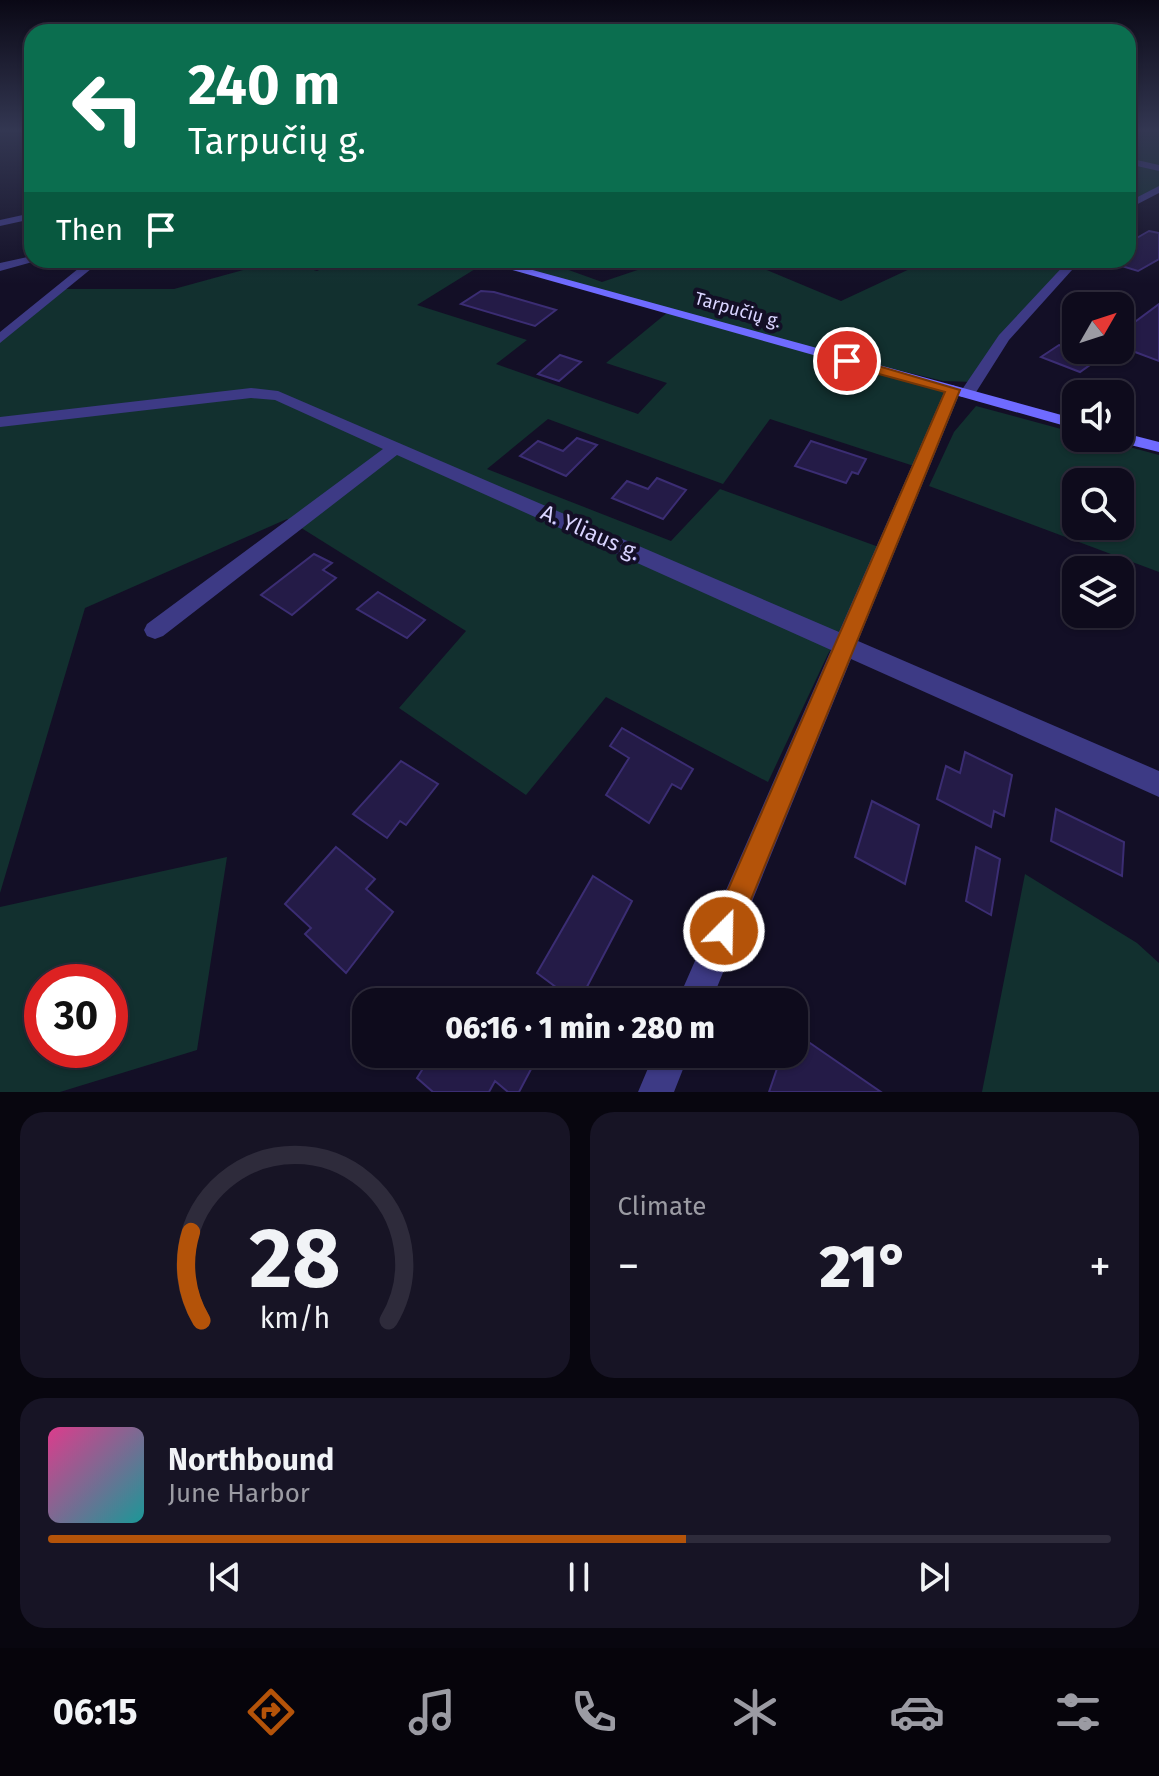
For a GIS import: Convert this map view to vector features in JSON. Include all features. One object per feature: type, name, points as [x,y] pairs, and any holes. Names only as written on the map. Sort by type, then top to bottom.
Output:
[{"type":"main road","name":"Tarpučių g.","points":[[512,268],[1062,420]]},
{"type":"main road","points":[[1134,441],[1159,447]]},
{"type":"street","points":[[1136,202],[1159,189]]},
{"type":"street","points":[[0,223],[24,218]]},
{"type":"street","points":[[0,267],[24,261]]},
{"type":"street","points":[[0,339],[86,268]]},
{"type":"street","points":[[700,988],[845,644],[960,392],[1068,268]]},
{"type":"street","name":"A. Yliaus g.","points":[[0,422],[251,393],[278,396],[1159,784]]},
{"type":"street","points":[[155,630],[397,447]]},
{"type":"street","points":[[656,1092],[666,1068]]},
{"type":"green space","points":[[1136,182],[1159,182],[1159,189],[1136,202]]},
{"type":"green space","points":[[251,268],[307,268],[317,271],[323,268],[477,268],[417,305],[527,340],[496,364],[638,414],[667,383],[606,363],[668,312],[513,268],[563,268],[602,282],[643,268],[762,268],[841,301],[912,268],[1068,268],[973,382],[943,381],[798,346],[953,390],[920,468],[770,419],[723,484],[548,419],[487,469],[671,541],[720,489],[887,550],[828,654],[768,782],[606,697],[526,795],[399,708],[466,631],[287,519],[85,608],[0,893],[0,339],[63,289],[174,289]]},
{"type":"green space","points":[[976,406],[1062,429],[1062,452],[1134,452],[1134,448],[1159,455],[1159,572],[1134,563],[1134,556],[1116,556],[1073,540],[1134,540],[1134,468],[1062,468],[1062,536],[929,486],[954,432]]},
{"type":"green space","points":[[227,857],[197,1050],[60,1092],[0,1092],[0,907]]},
{"type":"green space","points":[[1025,874],[1137,943],[1159,963],[1159,1092],[982,1092]]},
{"type":"building","points":[[1149,231],[1159,233],[1159,259],[1138,271],[1128,268],[1136,268],[1136,238]]},
{"type":"building","points":[[481,291],[556,310],[535,326],[461,304]]},
{"type":"building","points":[[1159,304],[1159,361],[1134,353],[1134,323]]},
{"type":"building","points":[[1059,345],[1062,346],[1062,364],[1091,364],[1080,372],[1041,357]]},
{"type":"building","points":[[560,355],[581,362],[559,381],[538,374]]},
{"type":"building","points":[[577,438],[597,445],[566,476],[520,456],[538,441],[563,451]]},
{"type":"building","points":[[811,441],[866,459],[858,474],[852,472],[846,483],[795,466]]},
{"type":"building","points":[[657,478],[686,490],[663,519],[612,498],[627,481],[648,489]]},
{"type":"building","points":[[314,554],[332,563],[323,570],[336,578],[292,615],[261,595]]},
{"type":"building","points":[[378,592],[425,620],[407,638],[357,609]]},
{"type":"building","points":[[622,728],[693,769],[681,789],[672,784],[649,823],[606,795],[629,758],[610,746]]},
{"type":"building","points":[[965,752],[1012,775],[1004,816],[994,811],[991,827],[937,799],[946,766],[960,773]]},
{"type":"building","points":[[401,761],[438,784],[406,825],[400,821],[387,838],[353,814]]},
{"type":"building","points":[[872,801],[919,825],[905,884],[855,857]]},
{"type":"building","points":[[1056,809],[1124,842],[1122,876],[1051,841]]},
{"type":"building","points":[[336,847],[375,879],[366,889],[393,912],[346,973],[305,934],[311,928],[285,904]]},
{"type":"building","points":[[976,847],[1000,859],[991,915],[966,901]]},
{"type":"building","points":[[593,876],[632,901],[586,988],[557,988],[537,973]]},
{"type":"building","points":[[808,1042],[881,1092],[769,1092],[777,1068],[808,1068]]},
{"type":"building","points":[[423,1068],[532,1068],[519,1092],[508,1092],[495,1081],[489,1092],[433,1092],[417,1078]]},
{"type":"route","points":[[724,931],[953,390],[847,361]]}]
